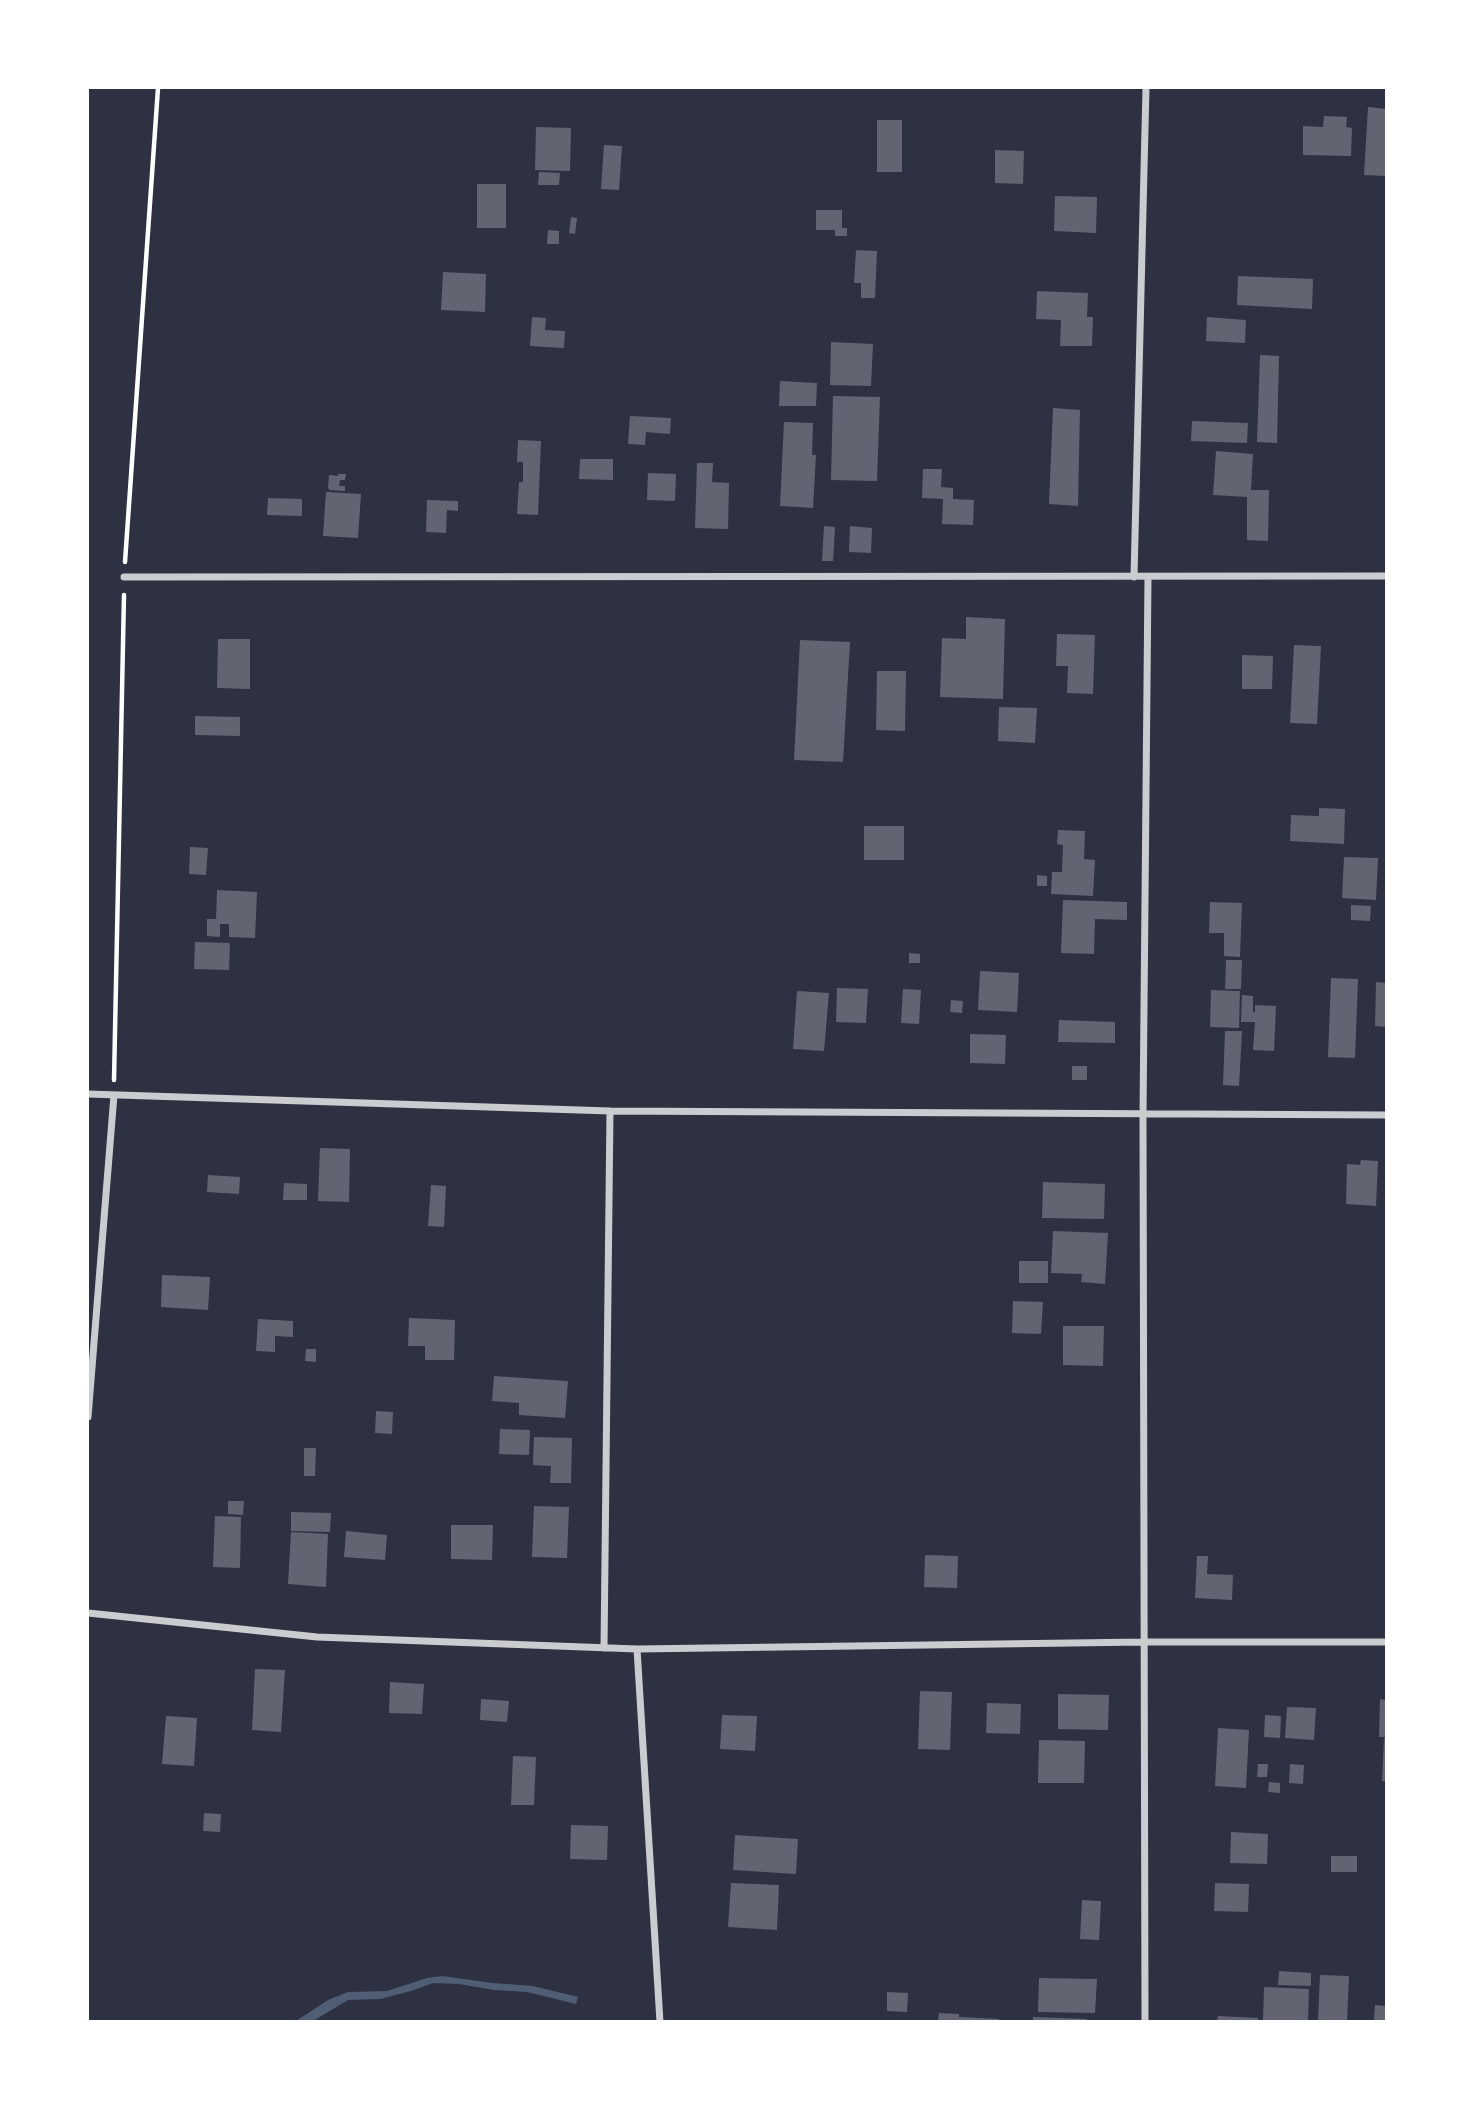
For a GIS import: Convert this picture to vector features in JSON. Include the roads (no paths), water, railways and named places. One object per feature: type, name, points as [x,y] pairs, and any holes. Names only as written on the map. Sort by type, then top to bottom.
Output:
[{"type":"street","points":[[1134,577],[1146,88]]},
{"type":"street","points":[[124,577],[1387,576]]},
{"type":"street","points":[[1145,2021],[1143,1115],[1148,577]]},
{"type":"street","points":[[88,1094],[610,1111],[1387,1115]]},
{"type":"street","points":[[88,1417],[114,1095]]},
{"type":"street","points":[[604,1648],[610,1111]]},
{"type":"street","points":[[88,1613],[317,1637],[638,1649],[1143,1642],[1387,1642]]},
{"type":"street","points":[[638,1649],[660,2021]]},
{"type":"water","points":[[442,1976],[533,1986],[578,1997],[576,2004],[527,1992],[433,1983],[380,1999],[348,2000],[313,2021],[296,2021],[328,2000],[348,1992],[387,1991]]}]
